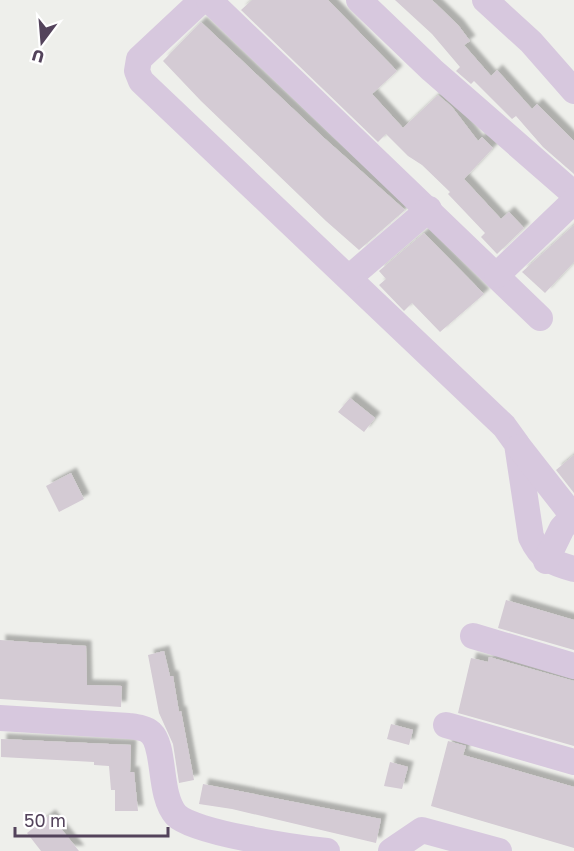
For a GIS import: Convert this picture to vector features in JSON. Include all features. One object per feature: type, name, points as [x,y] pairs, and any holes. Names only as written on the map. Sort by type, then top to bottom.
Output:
[{"type":"street","points":[[202,0],[139,59],[137,72],[141,81],[350,277],[504,426],[574,516],[562,528],[546,561]]},
{"type":"street","points":[[209,0],[540,318]]},
{"type":"street","points":[[359,0],[432,70],[574,194]]},
{"type":"street","points":[[485,0],[531,42],[574,91]]},
{"type":"street","points":[[497,275],[574,201]]},
{"type":"street","points":[[350,277],[429,209]]},
{"type":"street","points":[[517,444],[531,537],[546,561],[574,569]]},
{"type":"street","points":[[473,636],[574,666]]},
{"type":"street","points":[[0,718],[129,726],[146,730],[152,733],[157,743],[167,799],[176,815],[188,823],[213,831],[327,851]]},
{"type":"street","points":[[446,725],[574,762]]},
{"type":"street","points":[[392,851],[422,830],[499,851]]},
{"type":"building","points":[[252,0],[328,0],[397,71],[372,94],[403,128],[438,95],[452,107],[478,141],[482,137],[493,148],[464,179],[501,219],[509,212],[524,228],[497,254],[481,237],[485,233],[448,194],[450,192],[422,165],[408,156],[386,134],[378,142],[241,10]]},
{"type":"building","points":[[395,0],[432,0],[458,25],[470,41],[464,45],[491,76],[497,70],[532,109],[537,104],[574,141],[574,174],[543,147],[516,116],[512,119],[474,81],[471,84],[456,71],[460,67],[432,34]]},
{"type":"building","points":[[201,22],[324,138],[405,210],[359,250],[326,221],[201,101],[163,61]]},
{"type":"building","points":[[574,225],[574,262],[545,293],[522,272]]},
{"type":"building","points":[[424,233],[484,294],[440,332],[412,303],[404,311],[379,285],[386,279],[379,271]]},
{"type":"building","points":[[350,398],[375,418],[364,432],[338,412]]},
{"type":"building","points":[[574,455],[574,493],[556,470]]},
{"type":"building","points":[[71,473],[84,499],[59,512],[46,486]]},
{"type":"building","points":[[506,600],[574,620],[574,650],[498,628]]},
{"type":"building","points":[[0,640],[86,646],[87,685],[122,686],[121,707],[0,699]]},
{"type":"building","points":[[164,651],[170,676],[173,676],[194,780],[179,783],[173,744],[159,713],[148,655]]},
{"type":"building","points":[[489,657],[574,681],[574,746],[458,713],[471,658],[488,662]]},
{"type":"building","points":[[391,724],[413,730],[409,745],[387,739]]},
{"type":"building","points":[[1,739],[131,745],[130,772],[134,772],[138,811],[115,811],[115,790],[111,790],[109,766],[94,765],[94,762],[1,757]]},
{"type":"building","points":[[448,741],[466,746],[463,755],[574,787],[574,848],[431,806]]},
{"type":"building","points":[[390,762],[408,767],[402,789],[384,786]]},
{"type":"building","points":[[203,784],[381,819],[376,843],[232,809],[199,804]]},
{"type":"building","points":[[50,815],[79,851],[41,851],[27,833]]}]
